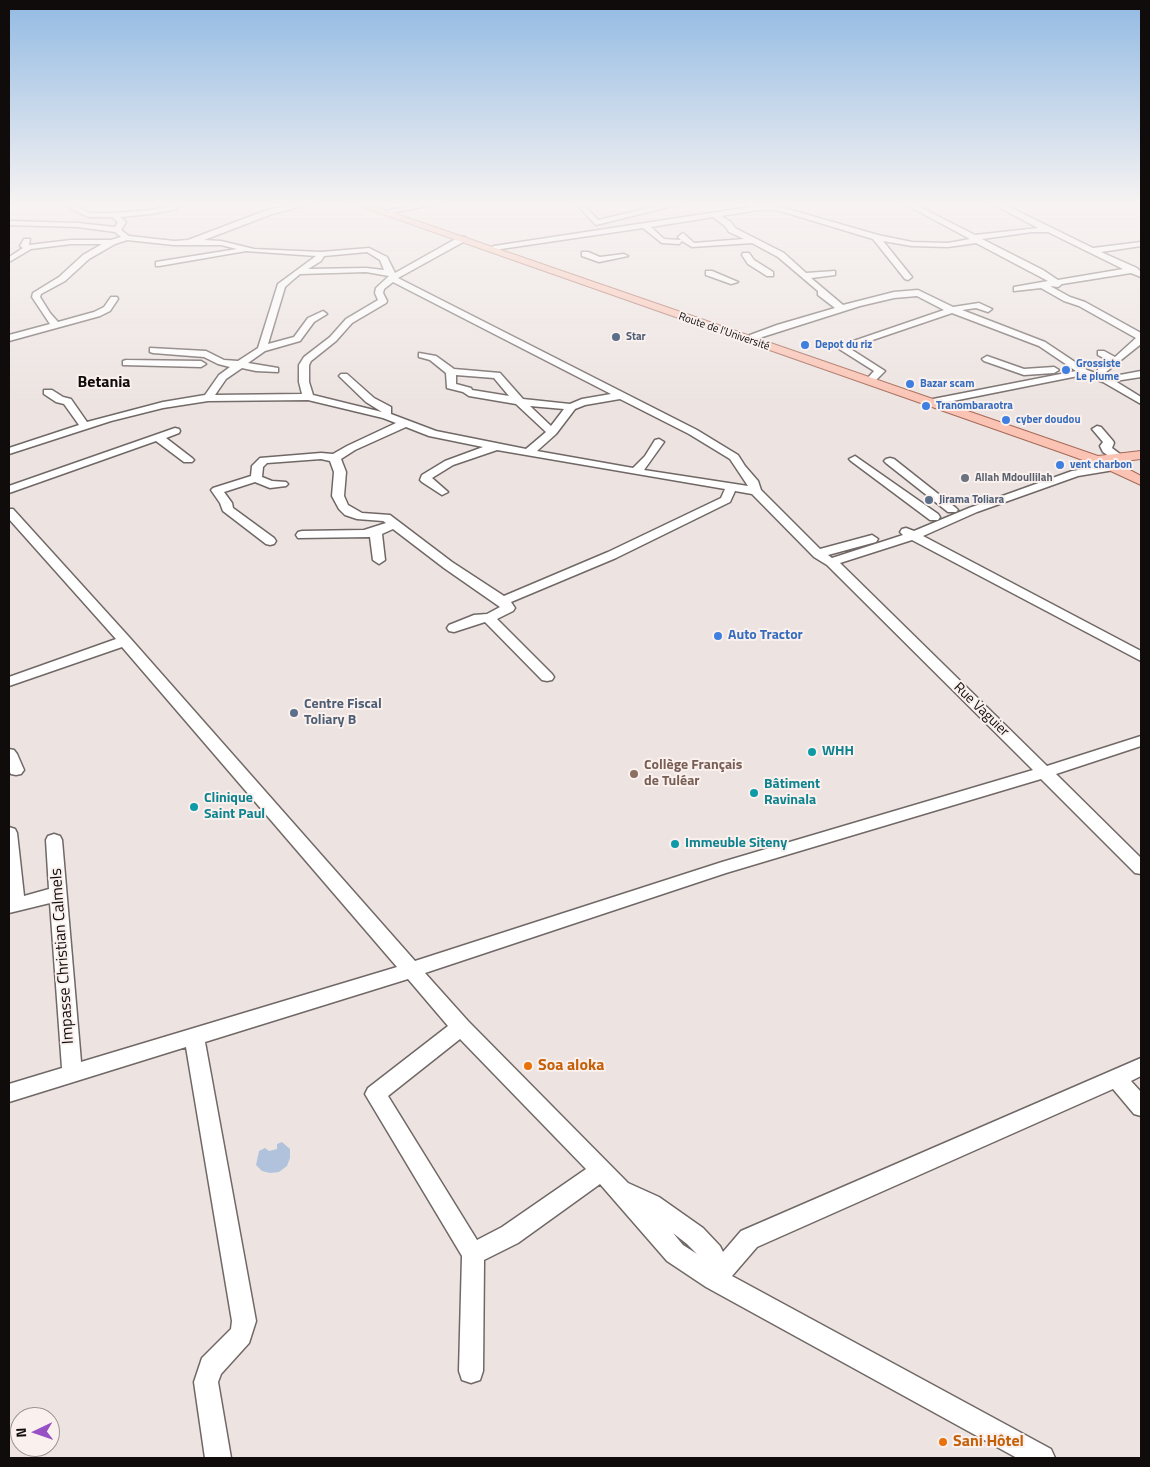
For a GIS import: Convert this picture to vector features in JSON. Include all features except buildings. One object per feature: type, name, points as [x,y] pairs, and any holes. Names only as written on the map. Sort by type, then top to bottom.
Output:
[{"type":"main road","name":"Route de l'Université","points":[[551,270],[1098,461],[1117,463],[1141,481]]},
{"type":"main road","name":"Route de l'Université","points":[[559,270],[861,374],[870,380]]},
{"type":"main road","points":[[1117,463],[1141,456]]},
{"type":"main road","points":[[1117,463],[1141,461]]},
{"type":"street","points":[[56,325],[46,314],[36,297],[37,293],[62,279],[71,270]]},
{"type":"street","points":[[262,349],[272,322],[280,286],[298,272],[350,270]]},
{"type":"street","points":[[368,270],[392,276]]},
{"type":"street","points":[[389,270],[392,276]]},
{"type":"street","points":[[308,397],[304,382],[304,365],[308,359],[333,339],[349,321],[383,301],[379,294],[380,288],[392,276],[405,270]]},
{"type":"street","points":[[764,270],[770,274]]},
{"type":"street","points":[[798,270],[824,292],[821,294],[842,309]]},
{"type":"street","points":[[903,270],[908,277]]},
{"type":"street","points":[[1037,270],[1058,284]]},
{"type":"street","points":[[1017,289],[1058,284],[1129,270]]},
{"type":"street","points":[[710,273],[734,282]]},
{"type":"street","points":[[804,276],[832,274]]},
{"type":"street","name":"Rue Vaguier","points":[[392,276],[619,396],[693,432],[734,457],[740,468],[752,481],[756,491],[818,554],[832,562],[1141,868]]},
{"type":"street","points":[[1042,285],[1139,333],[1141,336],[1140,340],[1116,361],[1101,370],[1106,380]]},
{"type":"street","points":[[753,337],[842,309],[894,295],[911,293],[922,295],[953,310],[1042,344],[1082,372]]},
{"type":"street","points":[[9,338],[98,314],[107,309],[114,299]]},
{"type":"street","points":[[870,380],[880,371],[841,346],[953,310],[976,305],[988,309]]},
{"type":"street","points":[[208,398],[222,376],[262,349],[296,339],[311,320],[323,314]]},
{"type":"street","points":[[153,350],[206,354],[221,362],[275,370]]},
{"type":"street","points":[[163,364],[173,351]]},
{"type":"street","points":[[1101,352],[1116,361]]},
{"type":"street","points":[[422,355],[433,358],[451,372],[497,375],[520,402],[552,432]]},
{"type":"street","points":[[987,359],[1024,372],[1074,369],[1106,380],[1141,401]]},
{"type":"street","points":[[126,363],[201,364]]},
{"type":"street","points":[[451,372],[451,386],[467,390],[469,393],[506,398],[520,402],[570,407],[582,402],[619,396]]},
{"type":"street","points":[[933,402],[1082,372]]},
{"type":"street","points":[[1106,380],[1141,374]]},
{"type":"street","points":[[344,376],[370,400],[387,409],[387,416]]},
{"type":"street","points":[[48,392],[60,400],[66,401],[85,426]]},
{"type":"street","points":[[9,451],[85,426],[164,405],[208,398],[308,397],[387,416],[433,434],[528,453],[756,491]]},
{"type":"street","points":[[528,453],[552,432],[570,407]]},
{"type":"street","points":[[256,478],[258,466],[264,460],[321,456],[335,458],[406,423]]},
{"type":"street","points":[[832,562],[1076,473],[1117,463],[1106,450],[1105,446],[1109,443],[1098,429]]},
{"type":"street","points":[[9,490],[175,431]]},
{"type":"street","points":[[158,438],[188,460]]},
{"type":"street","points":[[636,472],[649,458],[659,442]]},
{"type":"street","points":[[442,492],[426,480],[426,477],[449,464],[496,446]]},
{"type":"street","points":[[335,458],[340,472],[338,496],[349,512],[361,516],[386,518],[448,565],[503,601],[508,608],[489,618],[479,618],[454,628]]},
{"type":"street","points":[[855,459],[934,517]]},
{"type":"street","points":[[890,461],[952,510]]},
{"type":"street","points":[[818,554],[908,533],[934,517],[1060,468],[1098,461]]},
{"type":"street","points":[[270,541],[226,508],[226,503],[217,490],[256,478],[270,485],[282,484]]},
{"type":"street","points":[[503,601],[612,555],[726,500],[731,488]]},
{"type":"street","points":[[9,512],[125,640],[461,1027],[620,1189],[675,1253],[714,1279],[1042,1458]]},
{"type":"street","points":[[302,535],[346,535],[376,532],[394,524]]},
{"type":"street","points":[[376,532],[378,560]]},
{"type":"street","points":[[908,533],[1141,657]]},
{"type":"street","points":[[489,618],[547,677]]},
{"type":"street","points":[[9,682],[125,640]]},
{"type":"street","points":[[9,1093],[72,1072],[412,970],[722,868],[1045,772],[1141,740]]},
{"type":"street","points":[[9,754],[16,770]]},
{"type":"street","points":[[9,833],[12,905],[58,894]]},
{"type":"street","name":"Impasse Christian Calmels","points":[[54,840],[72,1072]]},
{"type":"street","points":[[461,1027],[375,1094],[473,1254],[472,1371]]},
{"type":"street","points":[[194,1036],[244,1321],[241,1335],[211,1367],[206,1382],[218,1458]]},
{"type":"street","points":[[714,1279],[749,1239],[1141,1067]]},
{"type":"street","points":[[1116,1077],[1141,1107]]},
{"type":"street","points":[[473,1254],[510,1235],[602,1170]]},
{"type":"water","points":[[282,1142],[290,1149],[290,1158],[287,1166],[279,1172],[270,1173],[262,1171],[256,1165],[259,1151],[265,1148],[269,1151],[277,1149],[277,1144]]},
{"type":"place","name":"Star","points":[[616,337]]},
{"type":"place","name":"Depot du riz","points":[[805,345]]},
{"type":"place","name":"Grossiste Le plume","points":[[1066,370]]},
{"type":"place","name":"Bazar scam","points":[[910,384]]},
{"type":"place","name":"Tranombaraotra","points":[[926,406]]},
{"type":"place","name":"cyber doudou","points":[[1006,420]]},
{"type":"place","name":"vent charbon","points":[[1060,465]]},
{"type":"place","name":"Allah Mdoullilah","points":[[965,478]]},
{"type":"place","name":"Jirama Toliara","points":[[929,500]]},
{"type":"place","name":"Auto Tractor","points":[[718,636]]},
{"type":"place","name":"Centre Fiscal Toliary B","points":[[294,713]]},
{"type":"place","name":"WHH","points":[[812,752]]},
{"type":"place","name":"Collège Français de Tuléar","points":[[634,774]]},
{"type":"place","name":"Bâtiment Ravinala","points":[[754,793]]},
{"type":"place","name":"Clinique Saint Paul","points":[[194,807]]},
{"type":"place","name":"Immeuble Siteny","points":[[675,844]]},
{"type":"place","name":"Soa aloka","points":[[528,1066]]},
{"type":"place","name":"Sani Hôtel","points":[[943,1442]]},
{"type":"district","name":"Betania","points":[[104,383]]}]
